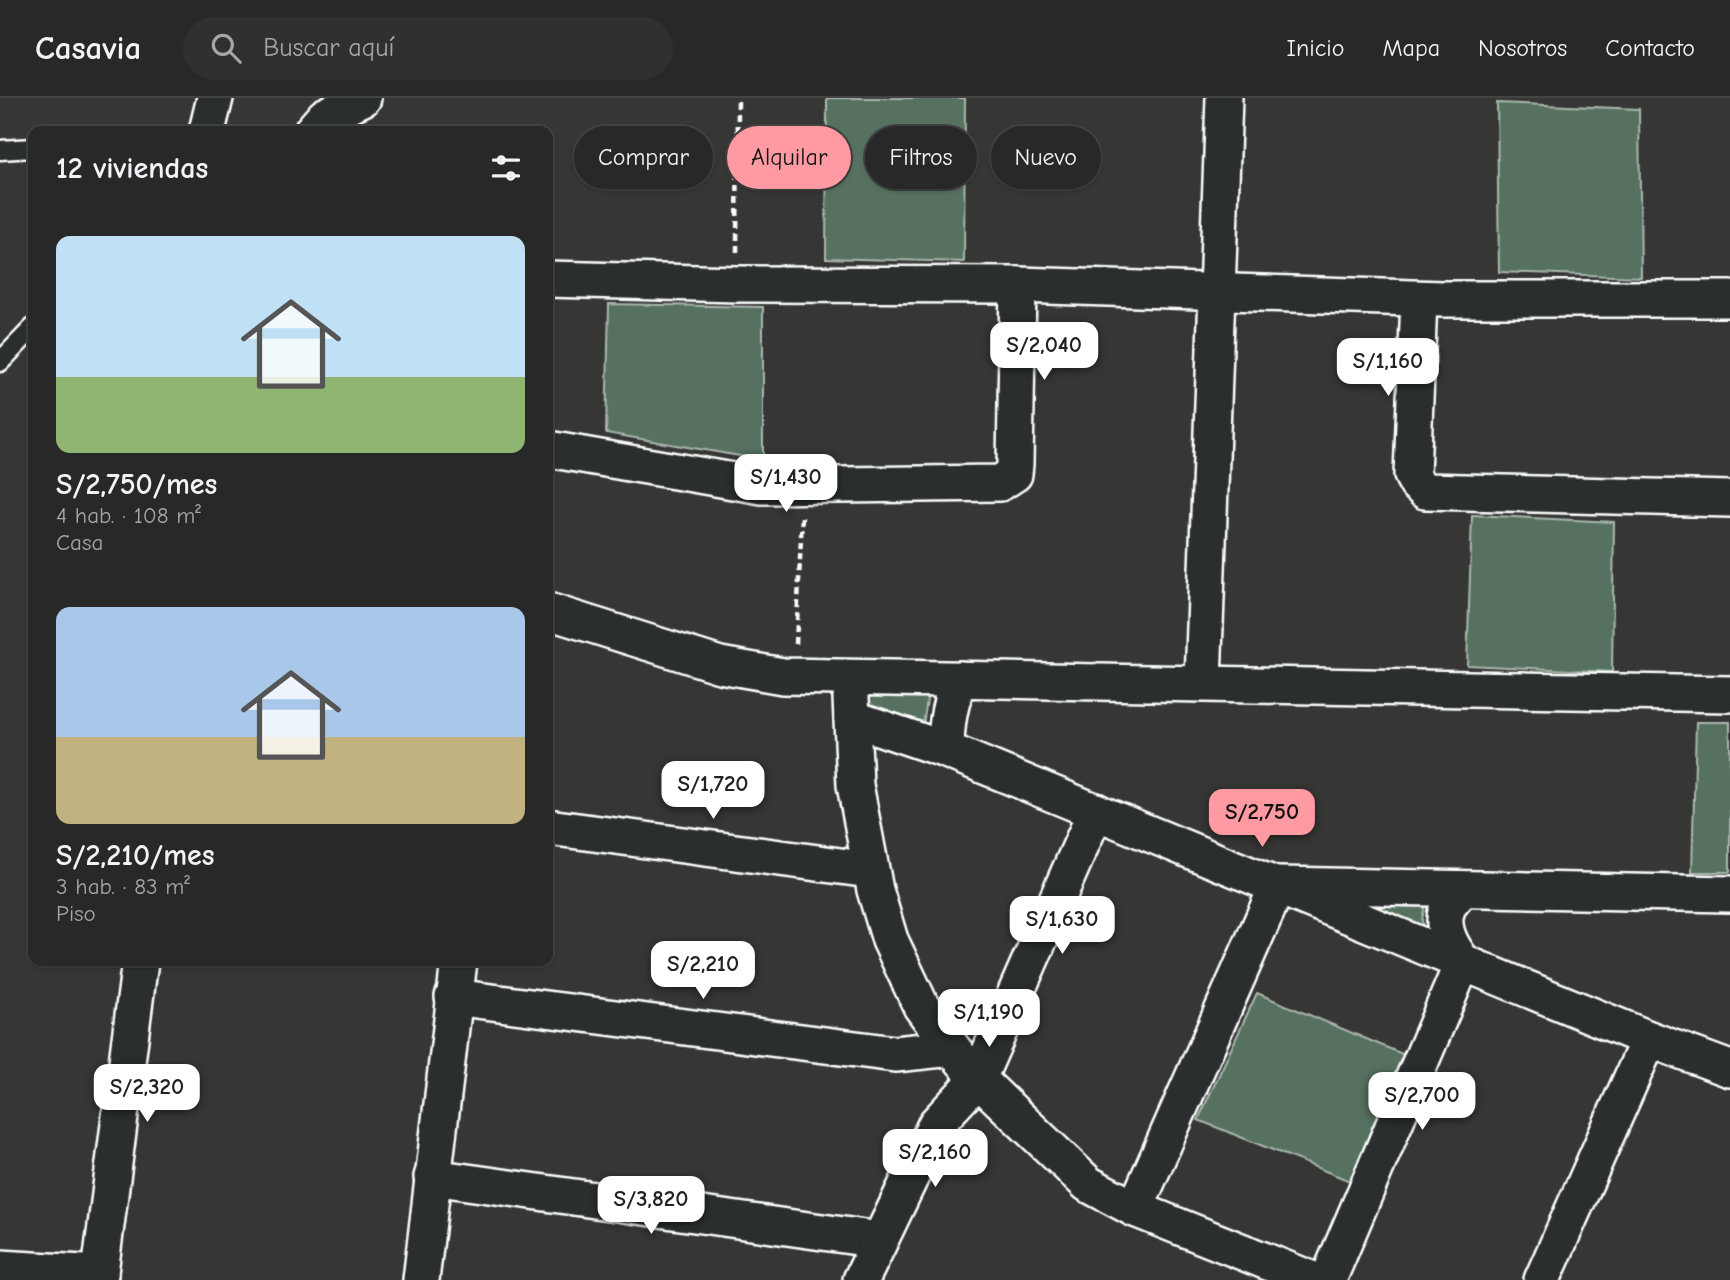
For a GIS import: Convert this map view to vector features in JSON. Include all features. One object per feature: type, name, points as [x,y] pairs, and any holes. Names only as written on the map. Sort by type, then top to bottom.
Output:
[{"type":"street","points":[[316,126],[325,116],[363,98]]},
{"type":"street","points":[[1203,682],[1224,98]]},
{"type":"street","points":[[553,279],[737,284],[1018,285],[1419,299],[1730,299]]},
{"type":"street","points":[[553,450],[762,486],[1000,483],[1014,474],[1018,285]]},
{"type":"street","points":[[1419,299],[1412,475],[1425,491],[1730,499]]},
{"type":"street","points":[[553,613],[720,665],[795,676],[1730,694]]},
{"type":"street","points":[[851,677],[855,785],[870,870],[890,940],[921,1006],[952,1048],[978,1079],[1088,1184],[1135,1209],[1313,1280]]},
{"type":"street","points":[[946,750],[946,725],[952,695],[960,679]]},
{"type":"street","points":[[852,718],[946,750],[1649,1040],[1730,1069]]},
{"type":"street","points":[[861,1280],[936,1124],[978,1079],[1096,811]]},
{"type":"street","points":[[553,828],[870,870]]},
{"type":"street","points":[[1278,885],[1730,894]]},
{"type":"street","points":[[1135,1209],[1278,885]]},
{"type":"street","points":[[1461,890],[1447,909],[1446,930],[1451,946],[1463,962]]},
{"type":"street","points":[[1328,1280],[1463,962]]},
{"type":"street","points":[[0,1268],[99,1277],[139,966]]},
{"type":"street","points":[[421,1280],[458,966]]},
{"type":"street","points":[[453,997],[895,1054],[952,1048]]},
{"type":"street","points":[[1542,1280],[1649,1040]]},
{"type":"street","points":[[432,1177],[878,1240]]},
{"type":"lane","points":[[0,150],[28,148]]},
{"type":"lane","points":[[0,362],[28,333]]},
{"type":"path","points":[[737,284],[738,98]]},
{"type":"path","points":[[795,676],[803,486]]},
{"type":"green space","points":[[827,98],[965,98],[965,126],[865,126],[865,189],[964,189],[964,262],[826,258],[826,189],[851,189],[851,126],[827,126]]},
{"type":"green space","points":[[1497,103],[1639,109],[1641,277],[1499,272]]},
{"type":"green space","points":[[609,304],[763,307],[763,460],[606,433]]},
{"type":"green space","points":[[1472,515],[1614,522],[1612,672],[1467,665]]},
{"type":"green space","points":[[873,694],[928,694],[923,725],[873,709],[866,702]]},
{"type":"green space","points":[[1696,722],[1730,722],[1730,872],[1692,872]]},
{"type":"green space","points":[[1344,899],[1426,900],[1422,920],[1424,934]]},
{"type":"green space","points":[[1257,993],[1407,1056],[1350,1181],[1198,1120]]}]
